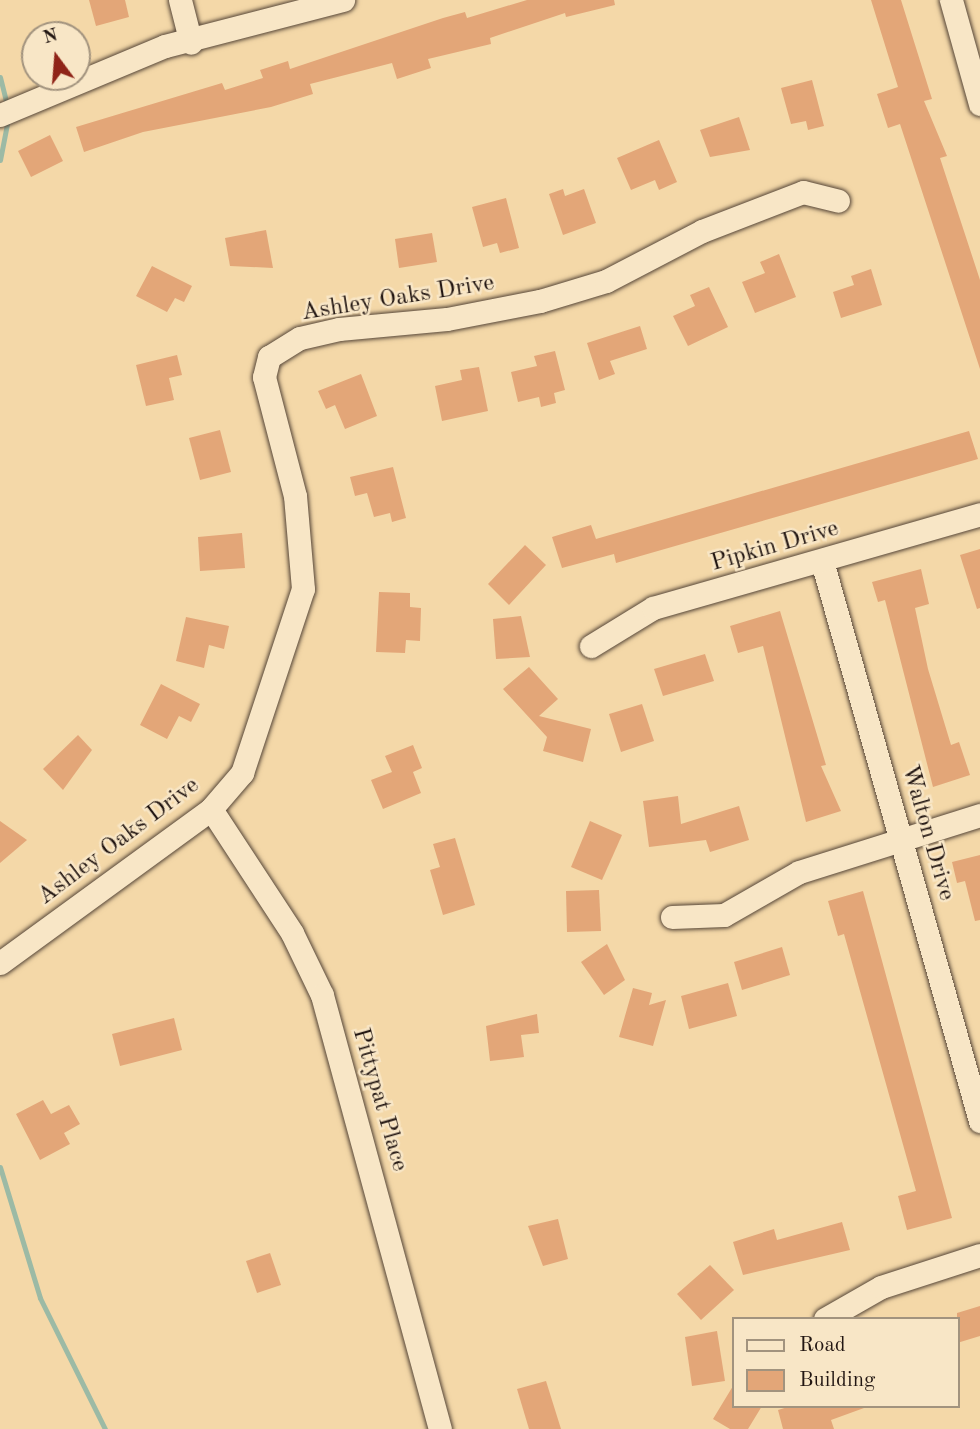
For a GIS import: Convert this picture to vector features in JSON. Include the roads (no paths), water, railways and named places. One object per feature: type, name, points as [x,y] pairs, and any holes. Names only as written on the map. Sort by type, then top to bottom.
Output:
[{"type":"street","points":[[180,0],[191,43]]},
{"type":"street","points":[[0,115],[76,79],[343,0]]},
{"type":"street","points":[[951,0],[980,104]]},
{"type":"street","name":"Ashley Oaks Drive","points":[[0,963],[211,809],[242,773],[303,589],[295,496],[264,377],[268,357],[300,338],[339,329],[447,319],[540,301],[606,281],[702,232],[803,192],[838,201]]},
{"type":"street","name":"Pipkin Drive","points":[[591,646],[653,608],[980,514]]},
{"type":"street","name":"Walton Drive","points":[[822,561],[980,1121]]},
{"type":"street","name":"Pittypat Place","points":[[211,809],[292,933],[323,995],[440,1429]]},
{"type":"street","points":[[672,917],[724,915],[799,872],[901,836],[980,815]]},
{"type":"street","points":[[828,1317],[881,1287],[980,1255]]},
{"type":"waterway","points":[[0,77],[7,105]]},
{"type":"waterway","points":[[0,160],[8,119]]},
{"type":"waterway","points":[[0,1167],[40,1298],[105,1429]]}]
